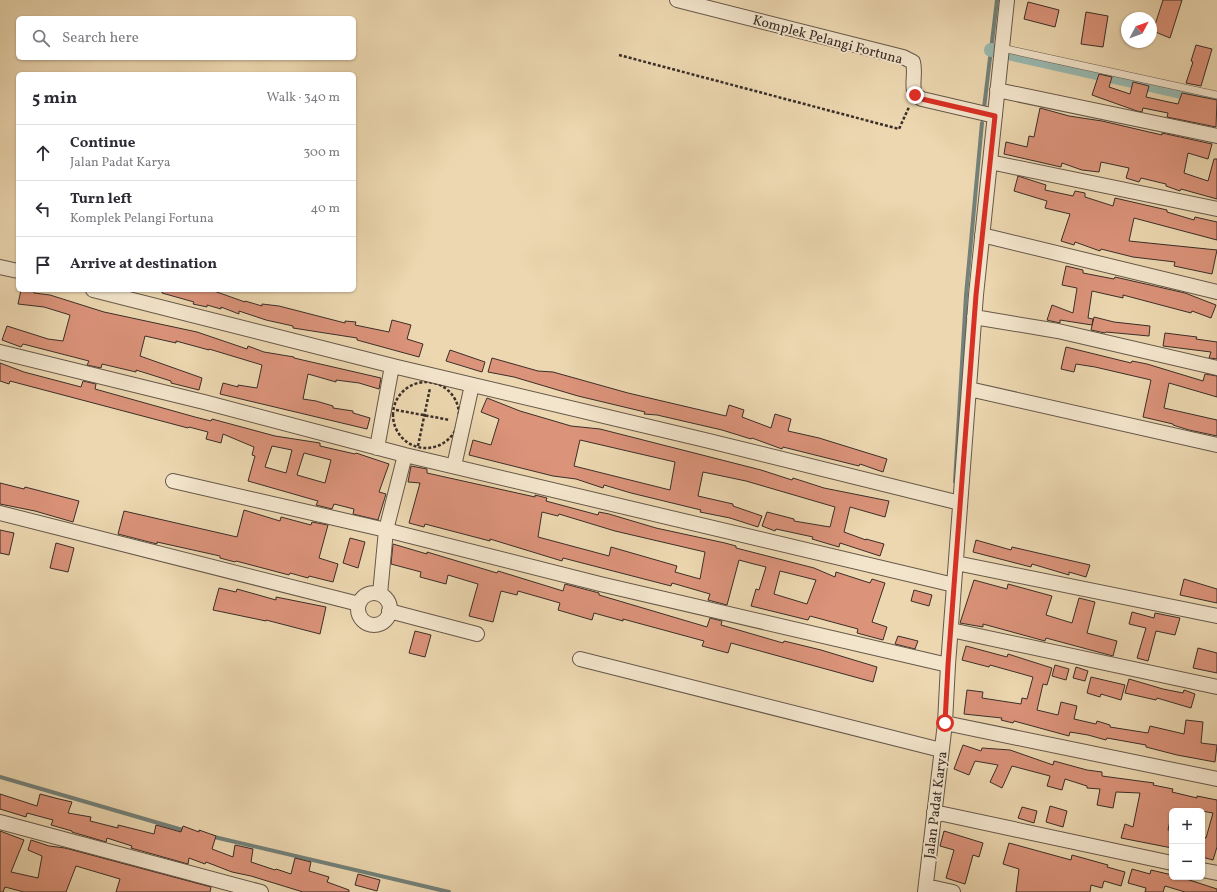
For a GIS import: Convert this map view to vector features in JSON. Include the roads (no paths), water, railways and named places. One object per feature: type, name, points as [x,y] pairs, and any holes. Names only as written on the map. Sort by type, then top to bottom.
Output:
[{"type":"street","name":"Komplek Pelangi Fortuna","points":[[676,0],[903,57],[913,62],[915,69],[913,91],[915,95],[922,99],[995,116]]},
{"type":"street","name":"Jalan Padat Karya","points":[[925,889],[945,723],[974,317],[1007,0]]},
{"type":"street","points":[[997,90],[1217,136]]},
{"type":"street","points":[[990,162],[1217,209]]},
{"type":"street","points":[[982,235],[1217,292]]},
{"type":"street","points":[[0,267],[16,271]]},
{"type":"street","points":[[101,292],[392,366],[432,379],[472,385],[960,503]]},
{"type":"street","points":[[974,317],[1058,331],[1217,368]]},
{"type":"street","points":[[0,352],[204,402],[405,456],[454,466],[954,585]]},
{"type":"street","points":[[376,448],[392,366]]},
{"type":"street","points":[[454,466],[461,423],[472,385]]},
{"type":"street","points":[[969,389],[1217,445]]},
{"type":"street","points":[[380,594],[386,530],[405,456]]},
{"type":"street","points":[[173,481],[386,530],[600,584],[948,665]]},
{"type":"street","points":[[0,513],[359,604]]},
{"type":"street","points":[[956,563],[1217,616]]},
{"type":"street","points":[[367,594],[380,594],[388,601],[389,611],[385,620],[376,624],[371,624],[362,619],[359,614],[359,604],[367,594]]},
{"type":"street","points":[[389,611],[477,634]]},
{"type":"street","points":[[951,630],[1217,687]]},
{"type":"street","points":[[580,659],[927,748],[941,750]]},
{"type":"street","points":[[945,723],[1217,779]]},
{"type":"street","points":[[934,812],[1169,862]]},
{"type":"street","points":[[0,822],[261,892]]},
{"type":"street","points":[[1205,871],[1217,873]]},
{"type":"street","points":[[925,889],[953,892]]},
{"type":"lane","points":[[1002,48],[1217,96]]},
{"type":"waterway","points":[[984,108],[997,0]]},
{"type":"waterway","points":[[1012,54],[1217,100]]},
{"type":"waterway","points":[[955,482],[966,295],[982,123]]},
{"type":"waterway","points":[[0,777],[186,831]]},
{"type":"waterway","points":[[210,836],[449,892]]}]
